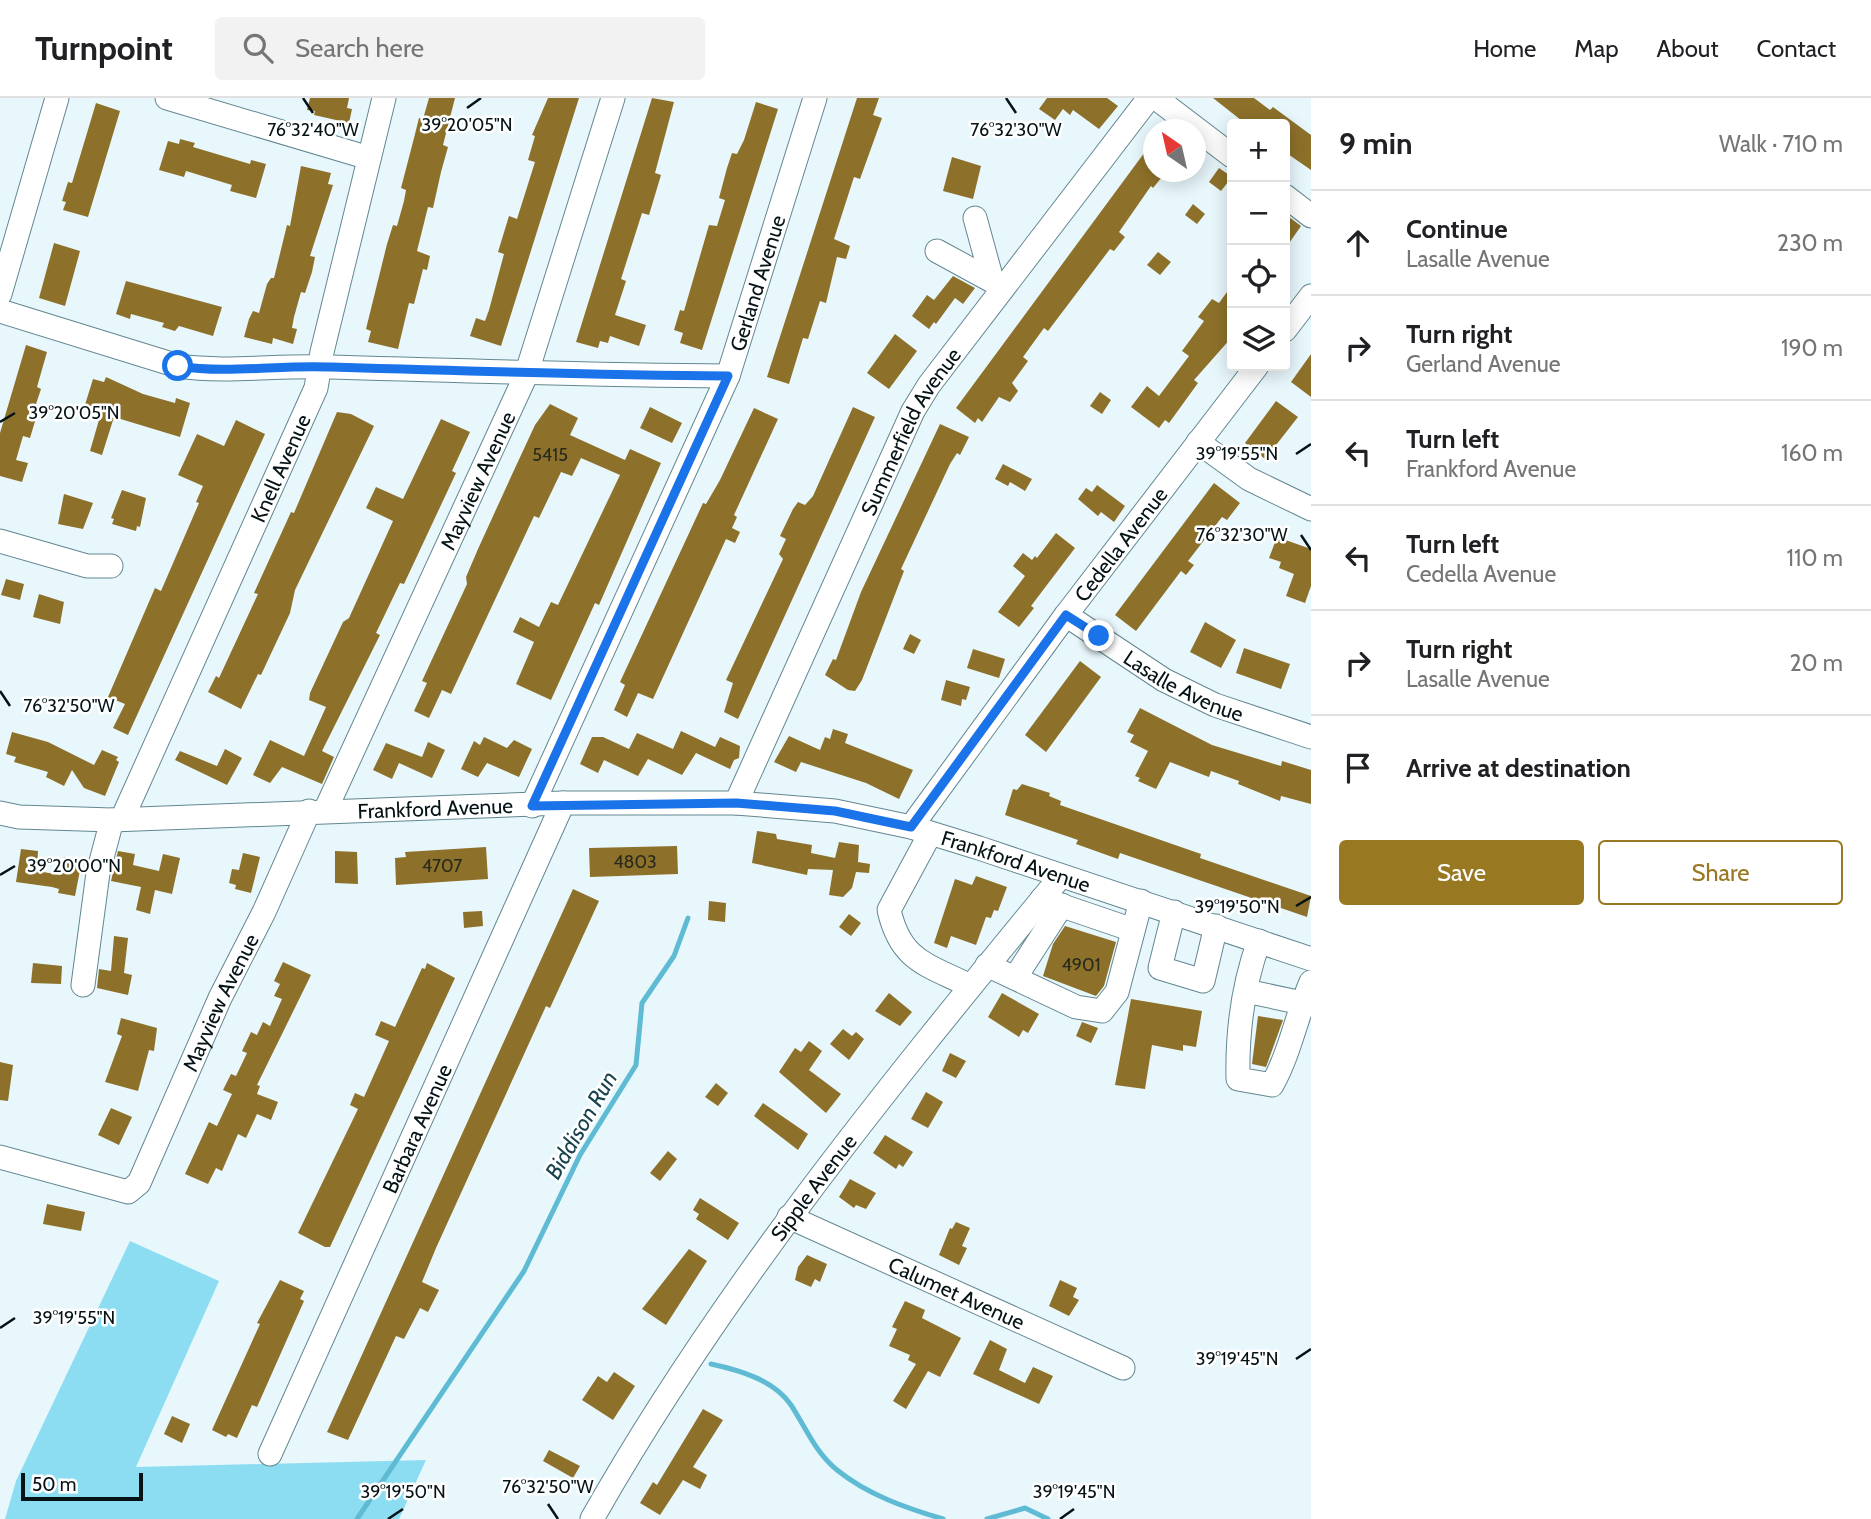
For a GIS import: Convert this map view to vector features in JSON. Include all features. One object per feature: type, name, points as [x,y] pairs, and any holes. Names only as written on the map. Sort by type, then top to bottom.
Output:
[{"type":"street","points":[[0,294],[57,98]]},
{"type":"street","points":[[167,98],[369,158]]},
{"type":"street","name":"Knell Avenue","points":[[83,985],[98,873],[117,820],[316,388],[384,98]]},
{"type":"street","name":"Mayview Avenue","points":[[0,1157],[128,1192],[139,1182],[220,998],[317,811],[526,375],[613,98]]},
{"type":"street","name":"Gerland Avenue","points":[[532,806],[728,376],[815,98]]},
{"type":"street","name":"Summerfield Avenue","points":[[736,803],[913,411],[997,284],[1149,98]]},
{"type":"street","points":[[1156,98],[1227,152]]},
{"type":"street","points":[[1290,200],[1311,216]]},
{"type":"street","points":[[975,218],[997,284]]},
{"type":"street","points":[[937,251],[997,284]]},
{"type":"street","points":[[1290,323],[1311,296]]},
{"type":"street","points":[[0,311],[178,366],[204,370],[321,367],[526,375],[728,376]]},
{"type":"street","name":"Cedella Avenue","points":[[970,986],[917,959],[902,947],[893,926],[889,910],[920,830],[1066,615],[1253,371]]},
{"type":"street","points":[[1198,443],[1249,479],[1311,509]]},
{"type":"street","points":[[0,541],[87,566],[111,566]]},
{"type":"street","name":"Lasalle Avenue","points":[[1066,615],[1164,680],[1252,719],[1311,737]]},
{"type":"street","name":"Frankford Avenue","points":[[0,813],[19,817],[117,820],[563,803],[736,803],[835,811],[920,830],[1141,901],[1311,960]]},
{"type":"street","name":"Barbara Avenue","points":[[270,1454],[563,803]]},
{"type":"street","name":"Sipple Avenue","points":[[592,1519],[722,1310],[789,1217],[1018,928],[1052,902],[1061,876]]},
{"type":"street","points":[[1084,913],[1097,887]]},
{"type":"street","points":[[988,965],[1076,1007],[1102,1011],[1117,992],[1141,901]]},
{"type":"street","points":[[1015,978],[1038,942],[1052,902],[1133,930]]},
{"type":"street","points":[[1174,912],[1160,968],[1203,981],[1216,926]]},
{"type":"street","points":[[1018,928],[1038,942]]},
{"type":"street","points":[[1246,991],[1306,993],[1286,1059],[1272,1086],[1238,1079],[1237,1040],[1246,991],[1259,941]]},
{"type":"street","name":"Calumet Avenue","points":[[789,1217],[1123,1368]]},
{"type":"shaded area","points":[[130,1241],[219,1281],[136,1467],[426,1460],[399,1519],[5,1519],[16,1481]]},
{"type":"building","points":[[310,98],[349,98],[347,108],[352,109],[349,123],[314,115],[315,111],[307,110]]},
{"type":"building","points":[[429,98],[455,98],[443,145],[448,147],[433,208],[428,207],[417,251],[430,256],[427,270],[423,269],[414,304],[409,303],[398,349],[368,342],[371,331],[366,329],[387,244],[393,225],[397,226],[404,201],[406,190],[401,188],[419,118],[423,119]]},
{"type":"building","points":[[548,98],[579,98],[501,346],[470,336],[476,318],[485,321],[489,310],[504,254],[498,252],[509,216],[517,219],[535,162],[528,160],[535,136],[532,135]]},
{"type":"building","points":[[652,98],[674,102],[655,173],[661,175],[649,215],[642,213],[621,279],[626,281],[615,315],[646,325],[639,346],[610,336],[608,343],[600,341],[598,348],[576,342]]},
{"type":"building","points":[[857,98],[879,98],[873,115],[882,118],[860,179],[854,177],[834,239],[850,246],[846,259],[837,257],[826,303],[820,301],[808,339],[803,338],[789,384],[767,377]]},
{"type":"building","points":[[1047,98],[1107,98],[1118,106],[1099,129],[1073,110],[1070,115],[1063,109],[1055,120],[1039,109]]},
{"type":"building","points":[[1213,98],[1254,98],[1270,110],[1273,107],[1289,119],[1240,119]]},
{"type":"building","points":[[756,102],[778,109],[702,350],[680,343],[683,333],[674,330],[680,310],[684,311],[709,225],[717,226],[725,200],[719,198],[732,153],[737,154],[744,140]]},
{"type":"building","points":[[96,103],[120,111],[88,217],[63,210],[66,202],[62,201],[68,182],[72,183]]},
{"type":"building","points":[[1290,120],[1311,135],[1311,170],[1290,155]]},
{"type":"building","points":[[180,139],[195,143],[193,147],[250,164],[251,160],[266,164],[256,198],[230,191],[232,185],[186,171],[184,177],[159,170],[168,141],[179,144]]},
{"type":"building","points":[[1143,155],[1143,182],[1158,182],[1153,188],[1151,186],[1119,232],[1125,237],[1114,251],[1110,249],[1048,331],[1044,328],[1023,357],[1028,361],[1012,383],[1018,391],[1010,402],[999,397],[982,422],[978,418],[975,423],[956,408]]},
{"type":"building","points":[[952,157],[981,166],[973,199],[943,191]]},
{"type":"building","points":[[301,166],[331,173],[328,184],[333,185],[310,256],[315,257],[312,272],[305,293],[301,292],[294,317],[292,328],[297,329],[293,344],[273,338],[272,344],[244,337],[253,311],[259,313],[267,284],[274,278],[287,225],[290,226]]},
{"type":"building","points":[[1219,168],[1227,174],[1227,183],[1221,191],[1209,182]]},
{"type":"building","points":[[1193,204],[1205,214],[1197,224],[1185,215]]},
{"type":"building","points":[[1290,218],[1301,226],[1290,242]]},
{"type":"building","points":[[54,243],[80,251],[65,306],[39,298]]},
{"type":"building","points":[[1158,252],[1171,262],[1160,275],[1147,265]]},
{"type":"building","points":[[953,276],[975,288],[963,304],[955,298],[936,324],[934,322],[929,329],[912,316],[927,295],[934,300]]},
{"type":"building","points":[[126,281],[222,307],[213,336],[179,326],[175,331],[162,327],[164,323],[131,314],[130,319],[116,314]]},
{"type":"building","points":[[1227,292],[1227,343],[1194,380],[1198,383],[1169,423],[1165,420],[1159,428],[1131,407],[1147,386],[1159,396],[1189,356],[1182,351],[1204,321],[1198,317],[1212,299],[1219,303]]},
{"type":"building","points":[[895,334],[917,351],[889,389],[867,373]]},
{"type":"building","points":[[26,345],[47,352],[37,387],[41,389],[35,407],[39,408],[30,438],[23,436],[16,460],[28,463],[22,482],[0,476],[0,433]]},
{"type":"building","points":[[1311,354],[1311,397],[1291,382]]},
{"type":"building","points":[[106,377],[143,394],[175,403],[176,398],[190,403],[180,437],[114,417],[102,455],[90,451],[101,413],[84,408],[93,379],[104,382]]},
{"type":"building","points":[[1100,392],[1111,400],[1102,414],[1090,406]]},
{"type":"building","points":[[1276,401],[1298,417],[1265,459],[1245,443]]},
{"type":"building","points":[[550,404],[578,418],[570,435],[625,460],[630,449],[661,463],[599,605],[595,603],[551,700],[516,684],[534,642],[513,632],[520,617],[539,627],[551,602],[558,605],[620,475],[581,458],[572,476],[561,472],[539,518],[534,516],[451,694],[442,690],[429,718],[414,711],[427,683],[422,681],[467,584],[466,577],[515,468],[535,425]]},
{"type":"building","points":[[650,407],[682,423],[672,443],[640,428]]},
{"type":"building","points":[[853,407],[875,417],[738,719],[724,712],[733,683],[726,680],[783,559],[779,554],[786,539],[780,536],[798,502],[805,505],[813,496]]},
{"type":"building","points":[[754,408],[778,419],[734,515],[737,517],[732,528],[740,532],[735,543],[726,539],[653,699],[638,693],[627,717],[614,710],[625,685],[620,682],[703,503],[706,504],[720,480]]},
{"type":"building","points":[[337,412],[351,414],[374,426],[295,590],[290,613],[261,675],[258,674],[241,709],[208,692],[216,676],[219,678],[258,594],[254,593],[291,512],[294,513]]},
{"type":"building","points":[[441,419],[470,432],[452,471],[456,473],[404,584],[400,583],[376,633],[380,635],[322,751],[334,757],[322,784],[282,767],[270,783],[253,775],[270,740],[304,756],[326,707],[309,700],[310,693],[343,622],[349,618],[393,521],[366,508],[376,487],[403,499]]},
{"type":"building","points":[[236,420],[265,434],[128,735],[113,728],[125,704],[108,697],[155,588],[161,591],[199,503],[196,502],[203,486],[178,475],[197,434],[224,446]]},
{"type":"building","points":[[940,424],[969,437],[960,455],[957,453],[950,464],[901,569],[904,571],[862,680],[855,691],[848,690],[825,675],[833,659],[836,660],[861,592]]},
{"type":"building","points":[[1003,464],[1032,479],[1025,491],[1010,482],[1008,486],[995,479]]},
{"type":"building","points":[[1214,483],[1240,503],[1227,520],[1222,517],[1188,561],[1194,565],[1186,575],[1181,571],[1136,631],[1115,615]]},
{"type":"building","points":[[1097,485],[1125,506],[1114,522],[1101,512],[1098,516],[1078,499],[1086,488],[1092,492]]},
{"type":"building","points":[[122,490],[146,498],[140,527],[137,526],[136,531],[112,524],[114,519],[111,518]]},
{"type":"building","points":[[64,494],[93,503],[83,529],[58,524]]},
{"type":"building","points":[[1056,533],[1075,548],[1031,606],[1034,608],[1019,627],[998,612],[1025,576],[1013,566],[1023,553],[1032,560],[1035,556],[1037,558]]},
{"type":"building","points":[[1277,537],[1311,549],[1311,586],[1305,603],[1286,596],[1294,574],[1279,568],[1281,562],[1269,558]]},
{"type":"building","points":[[6,579],[24,584],[20,600],[1,595]]},
{"type":"building","points":[[39,594],[64,602],[60,624],[33,617]]},
{"type":"building","points":[[1205,622],[1236,640],[1221,668],[1190,652]]},
{"type":"building","points":[[910,634],[921,640],[914,654],[903,649]]},
{"type":"building","points":[[1244,648],[1290,664],[1281,689],[1236,673]]},
{"type":"building","points":[[973,649],[1005,659],[999,678],[967,668]]},
{"type":"building","points":[[1080,661],[1101,677],[1046,752],[1025,735]]},
{"type":"building","points":[[946,680],[970,687],[961,706],[941,700]]},
{"type":"building","points":[[1140,708],[1212,745],[1281,766],[1282,761],[1311,770],[1311,804],[1281,796],[1280,801],[1211,771],[1209,777],[1170,762],[1156,789],[1138,781],[1140,778],[1135,776],[1148,751],[1130,742],[1134,735],[1127,732]]},
{"type":"building","points":[[833,729],[848,734],[845,743],[913,770],[899,799],[866,783],[801,762],[796,772],[774,762],[789,736],[820,750],[825,737],[830,739]]},
{"type":"building","points":[[681,731],[715,747],[720,737],[740,746],[739,758],[734,760],[730,769],[696,753],[682,775],[648,759],[638,776],[604,760],[598,773],[580,764],[592,737],[603,737],[629,749],[637,733],[673,749]]},
{"type":"building","points":[[12,732],[48,742],[94,765],[102,750],[118,757],[116,760],[119,762],[105,796],[84,788],[72,770],[64,786],[46,777],[48,772],[14,762],[16,757],[6,754]]},
{"type":"building","points":[[484,737],[507,748],[514,740],[532,749],[519,777],[487,763],[478,777],[461,769],[474,741],[480,745]]},
{"type":"building","points":[[428,742],[445,750],[432,778],[399,763],[392,779],[373,770],[386,743],[422,757]]},
{"type":"building","points":[[225,749],[242,758],[227,785],[175,760],[180,751],[217,766]]},
{"type":"building","points":[[1022,784],[1050,793],[1049,796],[1061,801],[1060,805],[1201,854],[1200,858],[1311,896],[1307,917],[1120,853],[1118,859],[1076,844],[1078,840],[1005,815],[1013,789],[1017,790]]},
{"type":"building","points":[[757,831],[776,834],[777,839],[812,845],[811,853],[835,858],[839,842],[859,845],[858,862],[870,864],[869,873],[856,872],[852,888],[843,897],[829,895],[833,870],[808,869],[807,875],[752,863]]},
{"type":"building","points":[[677,846],[678,874],[590,877],[589,848]]},
{"type":"building","points":[[486,847],[488,879],[396,885],[395,858],[406,857],[405,852]]},
{"type":"building","points":[[21,849],[38,851],[37,871],[61,875],[64,857],[82,860],[75,896],[58,893],[59,889],[52,887],[16,882]]},
{"type":"building","points":[[118,851],[135,854],[133,865],[159,871],[163,854],[180,858],[172,894],[155,890],[150,914],[136,910],[141,887],[111,881]]},
{"type":"building","points":[[335,851],[357,852],[358,884],[335,883]]},
{"type":"building","points":[[243,853],[260,857],[251,893],[235,889],[236,885],[229,883],[232,869],[239,870]]},
{"type":"building","points":[[976,876],[1007,887],[998,911],[994,910],[991,918],[986,917],[976,945],[951,936],[947,948],[934,943],[955,879],[972,885]]},
{"type":"building","points":[[573,889],[599,901],[550,1008],[546,1006],[422,1282],[439,1290],[428,1312],[420,1308],[404,1339],[396,1336],[348,1440],[327,1432]]},
{"type":"building","points":[[709,901],[726,903],[725,922],[708,920]]},
{"type":"building","points":[[482,911],[483,926],[464,928],[463,912]]},
{"type":"building","points":[[849,914],[861,923],[851,936],[839,927]]},
{"type":"building","points":[[1065,926],[1116,942],[1104,986],[1096,996],[1043,976],[1053,944]]},
{"type":"building","points":[[114,936],[128,938],[124,973],[132,975],[128,995],[97,988],[99,969],[111,971]]},
{"type":"building","points":[[283,962],[311,975],[257,1085],[260,1086],[257,1094],[278,1102],[271,1120],[257,1114],[246,1138],[238,1134],[222,1171],[216,1168],[208,1184],[185,1174],[209,1122],[217,1126],[232,1094],[223,1090],[231,1074],[236,1076],[247,1053],[242,1051],[251,1032],[257,1035],[263,1022],[270,1026],[282,999],[274,996],[280,984],[274,981]]},
{"type":"building","points":[[33,963],[62,966],[61,984],[31,983]]},
{"type":"building","points":[[427,963],[455,978],[330,1247],[325,1247],[298,1233],[358,1109],[350,1105],[355,1093],[364,1097],[389,1041],[375,1035],[381,1021],[395,1027],[422,968],[425,969]]},
{"type":"building","points":[[889,993],[912,1012],[900,1026],[875,1011]]},
{"type":"building","points":[[1002,993],[1039,1014],[1028,1033],[1023,1030],[1019,1037],[988,1017]]},
{"type":"building","points":[[1131,999],[1202,1011],[1196,1047],[1183,1045],[1183,1051],[1152,1045],[1145,1089],[1115,1085]]},
{"type":"building","points":[[1258,1016],[1283,1020],[1266,1067],[1252,1064]]},
{"type":"building","points":[[121,1018],[157,1028],[154,1051],[149,1050],[138,1091],[105,1082],[122,1036],[117,1034]]},
{"type":"building","points":[[1082,1022],[1098,1028],[1091,1043],[1076,1036]]},
{"type":"building","points":[[843,1029],[852,1036],[856,1032],[864,1039],[849,1060],[830,1044]]},
{"type":"building","points":[[809,1041],[822,1051],[809,1070],[841,1094],[826,1113],[779,1072],[795,1048],[801,1052]]},
{"type":"building","points":[[950,1053],[966,1061],[956,1078],[942,1071]]},
{"type":"building","points":[[0,1062],[13,1065],[8,1101],[0,1100]]},
{"type":"building","points":[[716,1083],[728,1093],[718,1106],[705,1097]]},
{"type":"building","points":[[926,1092],[943,1102],[928,1128],[911,1119]]},
{"type":"building","points":[[763,1103],[808,1134],[798,1150],[754,1116]]},
{"type":"building","points":[[111,1108],[132,1117],[119,1145],[98,1135]]},
{"type":"building","points":[[885,1135],[913,1152],[903,1167],[899,1164],[896,1169],[873,1153]]},
{"type":"building","points":[[668,1151],[677,1159],[660,1181],[650,1173]]},
{"type":"building","points":[[850,1179],[876,1193],[866,1209],[856,1205],[854,1208],[839,1197]]},
{"type":"building","points":[[700,1198],[739,1223],[728,1240],[696,1219],[699,1214],[693,1210]]},
{"type":"building","points":[[47,1204],[85,1212],[81,1231],[43,1224]]},
{"type":"building","points":[[956,1222],[970,1228],[962,1246],[967,1248],[959,1265],[939,1255],[950,1228],[952,1229]]},
{"type":"building","points":[[689,1249],[707,1261],[666,1325],[642,1309]]},
{"type":"building","points":[[807,1255],[827,1264],[820,1282],[815,1279],[811,1287],[795,1280],[798,1267]]},
{"type":"building","points":[[280,1280],[304,1291],[300,1299],[304,1301],[257,1407],[252,1405],[237,1438],[228,1434],[226,1437],[212,1430],[260,1324],[257,1323]]},
{"type":"building","points":[[1060,1280],[1077,1288],[1073,1297],[1079,1300],[1069,1316],[1049,1306]]},
{"type":"building","points":[[905,1301],[925,1310],[922,1318],[961,1338],[940,1377],[928,1371],[906,1409],[893,1401],[916,1364],[908,1360],[910,1355],[889,1346],[897,1329],[892,1327]]},
{"type":"building","points":[[990,1340],[1007,1349],[999,1370],[1025,1383],[1033,1367],[1053,1376],[1039,1404],[973,1374]]},
{"type":"building","points":[[614,1372],[635,1386],[613,1420],[582,1400],[598,1376],[607,1382]]},
{"type":"building","points":[[703,1409],[723,1420],[693,1467],[707,1475],[700,1489],[683,1480],[660,1515],[640,1503],[653,1482],[657,1485]]},
{"type":"building","points":[[172,1416],[190,1424],[182,1443],[164,1434]]},
{"type":"building","points":[[549,1450],[580,1466],[573,1478],[543,1461]]},
{"type":"waterway","name":"Biddison Run","points":[[357,1519],[524,1271],[580,1155],[636,1065],[642,1003],[674,956],[688,918]]},
{"type":"waterway","name":"Biddison Run","points":[[711,1364],[744,1373],[766,1383],[784,1396],[823,1455],[849,1479],[888,1500],[943,1519]]},
{"type":"waterway","name":"Biddison Run","points":[[987,1519],[1025,1508],[1048,1519]]},
{"type":"route","points":[[178,366],[204,370],[321,367],[526,375],[728,376],[532,806],[563,803],[736,803],[835,811],[911,827],[1066,615],[1099,636]]}]
